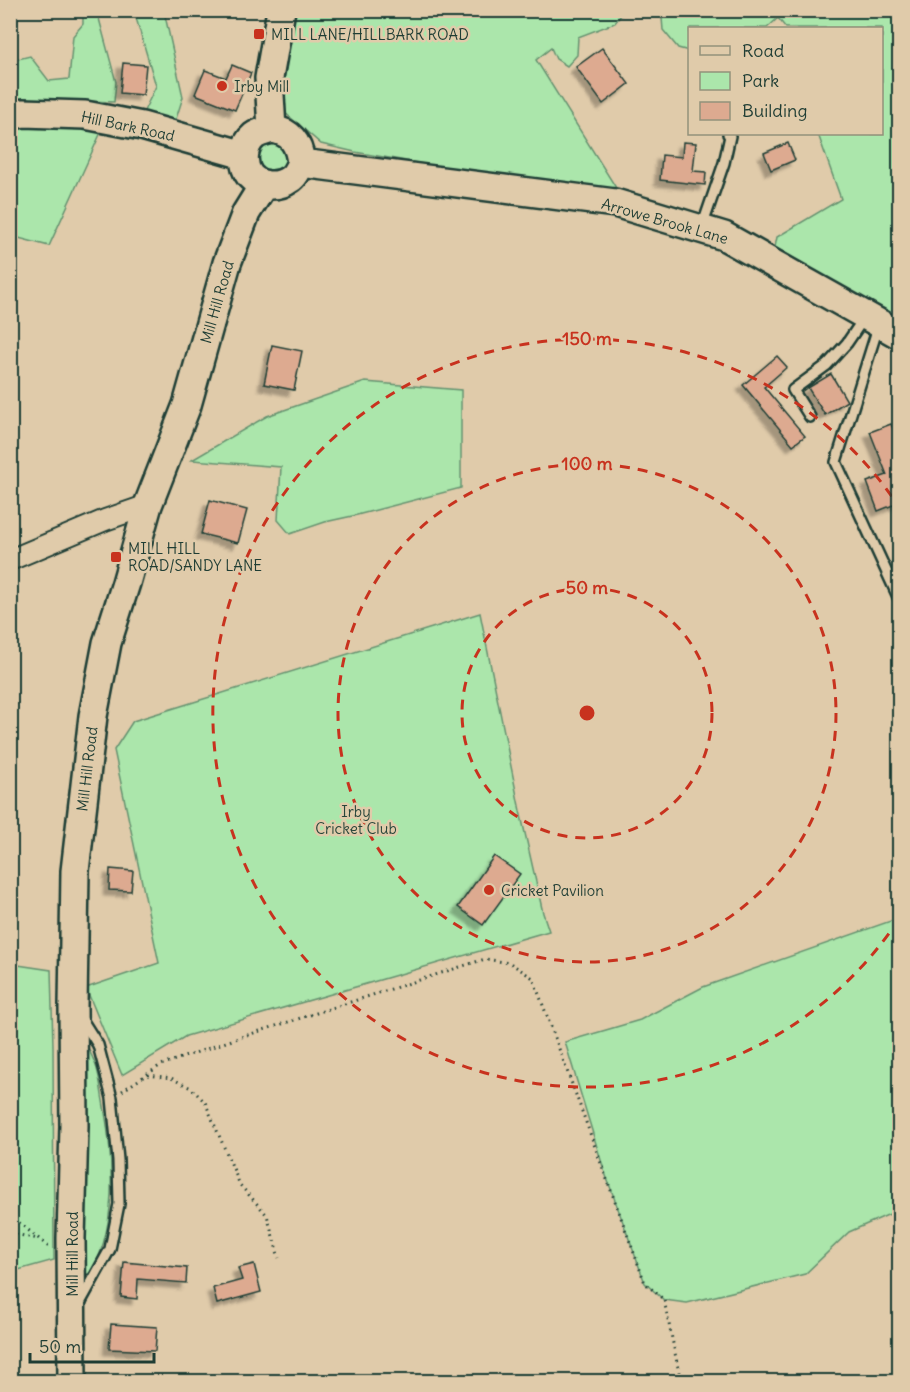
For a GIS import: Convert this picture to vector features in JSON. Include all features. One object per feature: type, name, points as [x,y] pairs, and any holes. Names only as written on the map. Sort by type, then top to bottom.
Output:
[{"type":"street","points":[[272,129],[269,78],[281,10]]},
{"type":"street","name":"Hill Bark Road","points":[[10,116],[23,113],[85,115],[142,126],[244,155]]},
{"type":"street","points":[[272,129],[286,133],[294,140],[301,164],[290,179],[269,186],[250,176],[244,155],[254,136],[272,129]]},
{"type":"street","name":"Arrowe Brook Lane","points":[[301,164],[615,203],[724,236],[881,325]]},
{"type":"street","name":"Mill Hill Road","points":[[72,1382],[75,871],[93,716],[107,643],[148,505],[187,405],[227,263],[246,213],[264,184]]},
{"type":"street","points":[[10,560],[105,520],[148,505]]},
{"type":"lane","points":[[701,229],[724,163],[730,135]]},
{"type":"lane","points":[[810,417],[793,390],[826,365],[847,343],[881,325]]},
{"type":"lane","points":[[881,325],[836,462],[900,601]]},
{"type":"lane","points":[[71,1319],[110,1249],[119,1204],[118,1160],[112,1098],[98,1045],[73,1006]]},
{"type":"path","points":[[112,1098],[161,1065],[232,1040],[485,959],[510,963],[533,978],[645,1283],[664,1300],[681,1382]]},
{"type":"path","points":[[147,1075],[171,1078],[191,1088],[205,1102],[240,1185],[267,1215],[279,1258]]},
{"type":"path","points":[[10,1215],[71,1266]]},
{"type":"path","points":[[10,1233],[40,1239]]},
{"type":"green space","points":[[83,11],[97,11],[116,82],[114,102],[34,99],[11,102],[10,61],[30,56],[49,81],[69,79],[73,36],[83,24]]},
{"type":"green space","points":[[134,11],[164,11],[183,97],[175,122],[144,111],[156,86]]},
{"type":"green space","points":[[293,11],[624,11],[615,23],[578,37],[577,55],[567,66],[556,59],[551,48],[536,60],[618,191],[498,177],[321,144],[283,111],[283,70]]},
{"type":"green space","points":[[657,11],[899,11],[899,321],[775,247],[777,237],[841,199],[818,135],[883,135],[883,27],[785,27],[778,18],[768,27],[688,27],[688,51],[678,48],[663,30],[662,18]]},
{"type":"green space","points":[[10,122],[102,130],[49,246],[11,236]]},
{"type":"green space","points":[[271,141],[283,145],[287,157],[283,169],[271,173],[259,169],[255,157],[259,145]]},
{"type":"green space","points":[[365,382],[461,390],[461,488],[325,522],[290,534],[278,520],[281,467],[192,460],[267,416]]},
{"type":"green space","name":"Irby Cricket Club","points":[[480,613],[520,811],[549,931],[186,1036],[122,1075],[86,988],[159,963],[114,750],[133,721]]},
{"type":"green space","points":[[899,918],[899,1210],[849,1232],[805,1274],[687,1303],[664,1300],[645,1283],[604,1170],[565,1042],[640,1020],[703,987]]},
{"type":"green space","points":[[11,964],[51,970],[54,1260],[11,1272]]},
{"type":"green space","points":[[84,1039],[99,1077],[107,1122],[111,1166],[110,1211],[106,1232],[91,1273],[87,1274],[83,1273]]},
{"type":"building","points":[[602,48],[629,84],[603,104],[576,67]]},
{"type":"building","points":[[123,63],[146,65],[143,95],[120,93]]},
{"type":"building","name":"Irby Mill","points":[[232,65],[251,73],[235,110],[195,94],[205,70],[226,78]]},
{"type":"building","points":[[683,142],[696,143],[693,171],[706,172],[705,185],[660,180],[662,155],[682,157]]},
{"type":"building","points":[[788,143],[795,160],[771,170],[764,153]]},
{"type":"building","points":[[272,345],[302,351],[294,390],[264,384]]},
{"type":"building","points":[[777,356],[787,367],[764,387],[805,436],[793,445],[743,385]]},
{"type":"building","points":[[831,374],[847,401],[825,415],[808,388]]},
{"type":"building","points":[[891,424],[900,445],[900,504],[878,511],[867,482],[887,475],[870,432]]},
{"type":"building","points":[[210,500],[247,510],[238,543],[201,534]]},
{"type":"building","name":"Cricket Pavilion","points":[[494,856],[520,874],[483,925],[458,907]]},
{"type":"building","points":[[110,869],[133,871],[131,891],[109,890]]},
{"type":"building","points":[[124,1262],[187,1268],[186,1283],[138,1279],[137,1299],[121,1297]]},
{"type":"building","points":[[254,1264],[261,1292],[217,1304],[213,1288],[242,1280],[238,1268]]},
{"type":"building","points":[[111,1324],[157,1327],[155,1351],[109,1349]]},
{"type":"place","name":"MILL LANE/HILLBARK ROAD","points":[[259,34]]},
{"type":"place","name":"Irby Mill","points":[[222,86]]},
{"type":"place","name":"MILL HILL ROAD/SANDY LANE","points":[[116,557]]},
{"type":"place","name":"Cricket Pavilion","points":[[489,890]]}]
